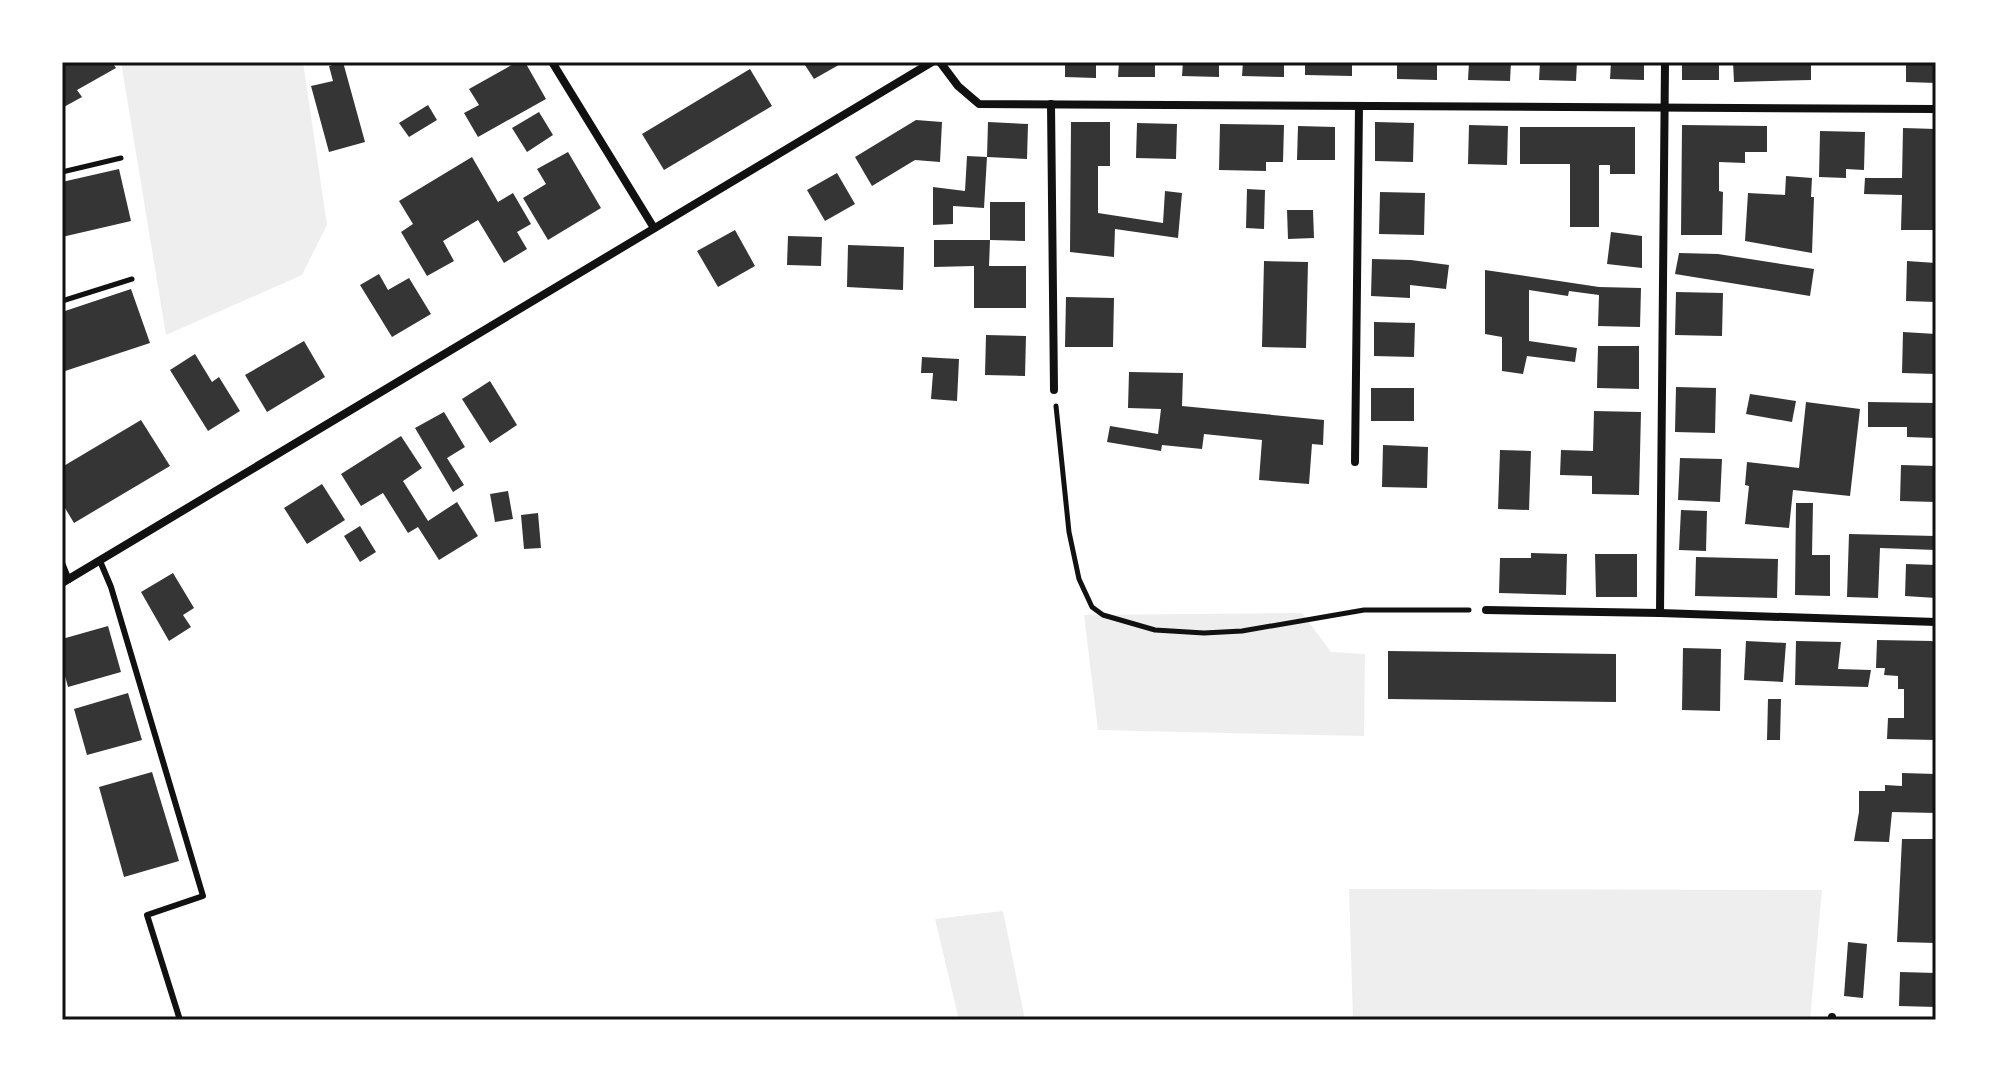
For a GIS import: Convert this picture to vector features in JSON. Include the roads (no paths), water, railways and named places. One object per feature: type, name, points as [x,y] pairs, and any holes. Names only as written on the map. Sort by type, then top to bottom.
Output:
[{"type":"street","points":[[552,62],[654,228]]},
{"type":"street","points":[[66,581],[932,62]]},
{"type":"street","points":[[940,62],[958,86],[979,104],[1936,109]]},
{"type":"street","points":[[1660,613],[1665,62]]},
{"type":"street","points":[[1051,104],[1054,390]]},
{"type":"street","points":[[1355,462],[1359,106]]},
{"type":"street","points":[[1486,610],[1936,622]]},
{"type":"lane","points":[[100,561],[111,587],[203,896],[147,915],[180,1020]]},
{"type":"lane","points":[[62,563],[66,581]]}]
